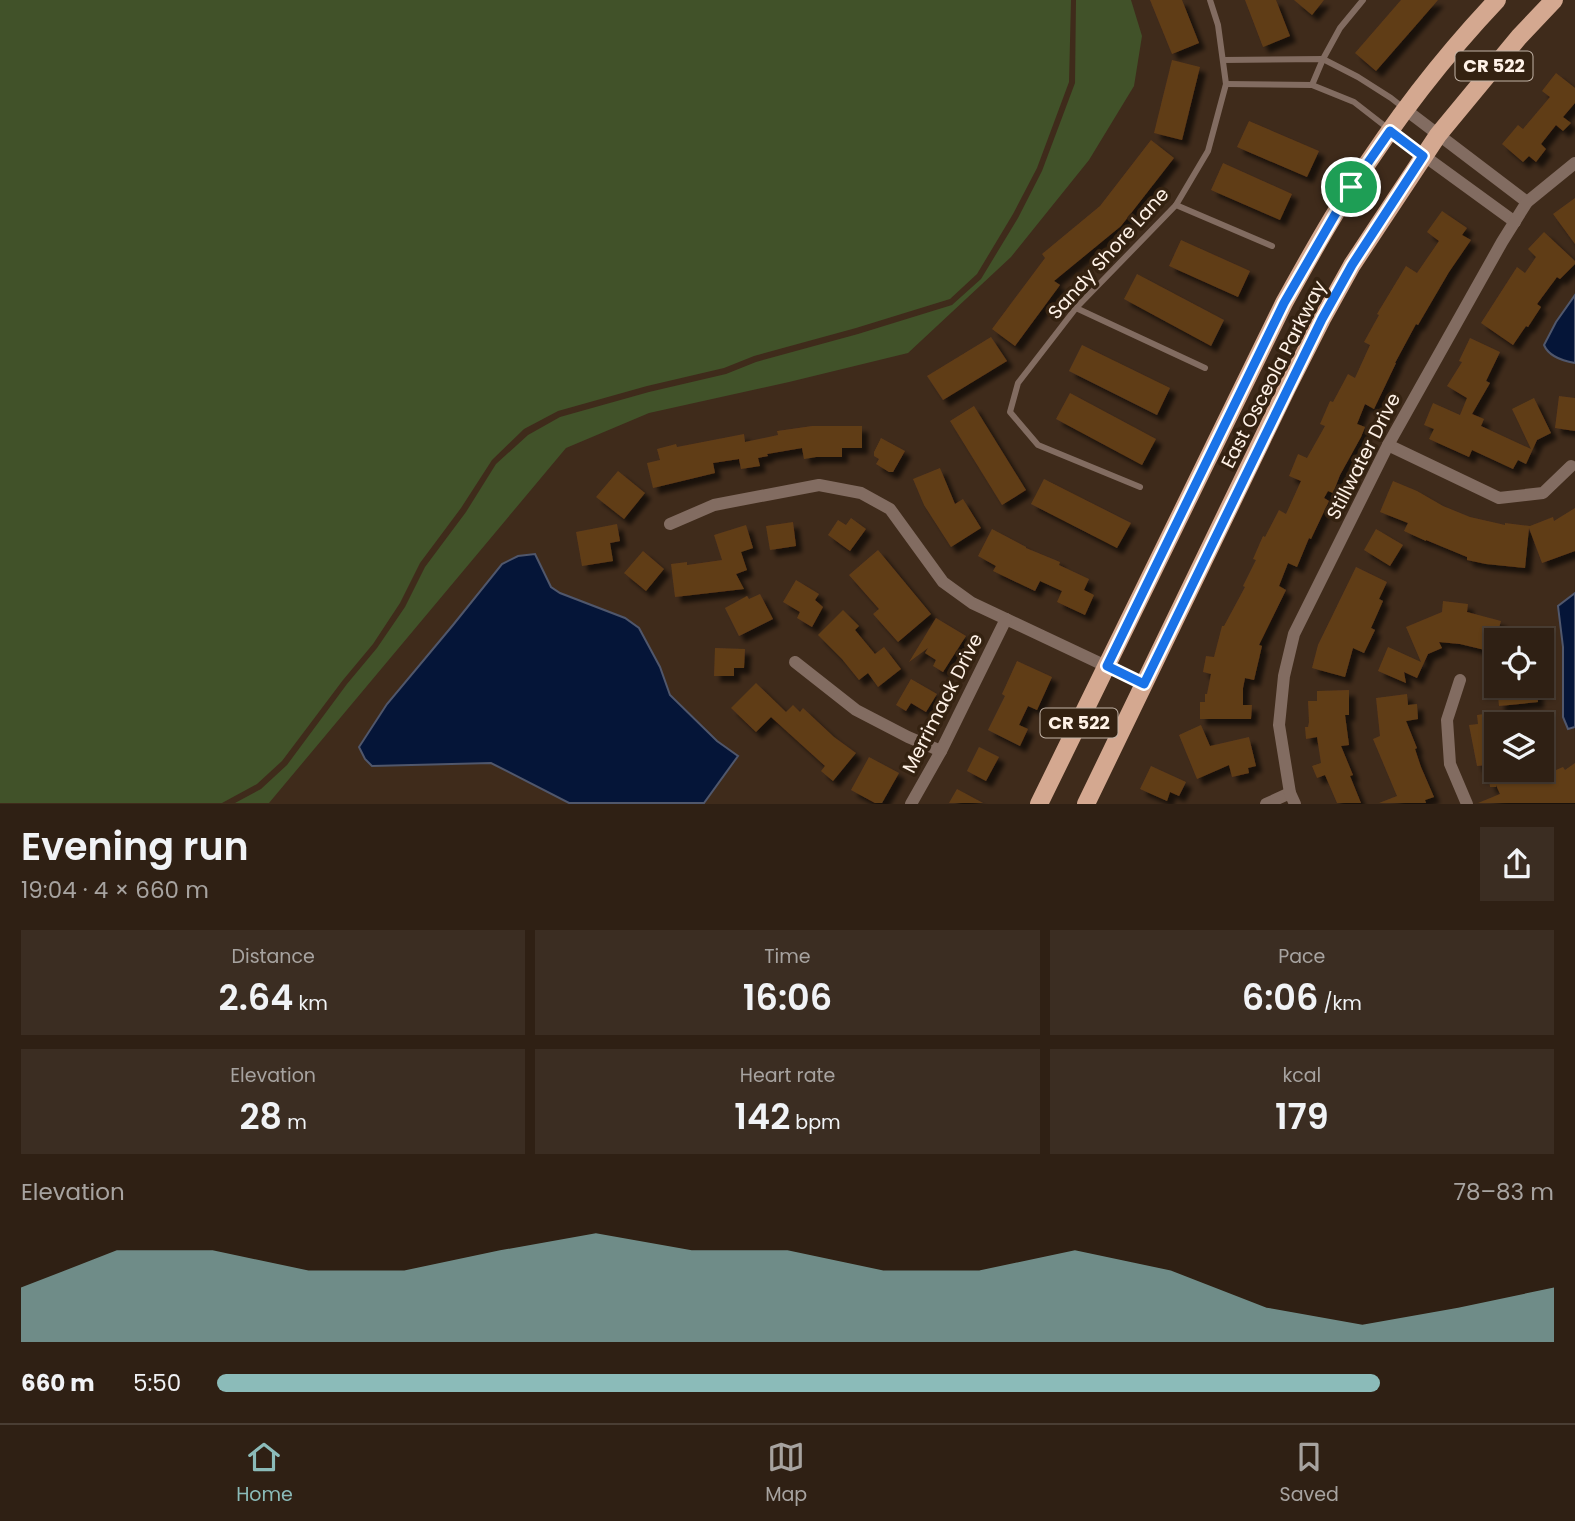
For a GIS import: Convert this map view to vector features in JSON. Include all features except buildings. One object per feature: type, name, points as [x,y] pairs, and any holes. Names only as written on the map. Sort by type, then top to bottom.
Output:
[{"type":"main road","name":"East Osceola Parkway","points":[[1039,803],[1284,303],[1351,187],[1390,131],[1440,66],[1497,0]]},
{"type":"main road","name":"East Osceola Parkway","points":[[1086,803],[1322,319],[1352,265],[1438,135],[1511,46],[1554,0]]},
{"type":"street","points":[[1406,110],[1527,202]]},
{"type":"street","points":[[1390,131],[1515,222]]},
{"type":"street","name":"Stillwater Drive","points":[[1292,798],[1279,725],[1284,676],[1294,634],[1388,445],[1502,242],[1527,202],[1575,163]]},
{"type":"street","points":[[1388,445],[1499,498],[1543,493],[1571,466]]},
{"type":"street","points":[[670,524],[713,505],[819,485],[861,493],[890,509],[943,582],[971,603],[1144,684]]},
{"type":"street","name":"Merrimack Drive","points":[[911,803],[941,751],[1006,619]]},
{"type":"street","points":[[795,662],[856,710],[941,751]]},
{"type":"street","points":[[1460,680],[1447,720],[1450,764],[1467,803]]},
{"type":"street","points":[[1266,803],[1292,798]]},
{"type":"lane","name":"Sandy Shore Lane","points":[[1140,487],[1038,445],[1010,412],[1018,383],[1076,308],[1176,205],[1208,151],[1226,84],[1218,25],[1210,0]]},
{"type":"lane","points":[[1312,85],[1340,28],[1363,0]]},
{"type":"lane","points":[[1223,60],[1323,59],[1358,77],[1406,110]]},
{"type":"lane","points":[[1226,84],[1312,85],[1354,102],[1390,131]]},
{"type":"lane","points":[[1176,205],[1272,246]]},
{"type":"lane","points":[[1076,308],[1205,368]]},
{"type":"green space","points":[[0,0],[1071,0],[1069,82],[1037,168],[1013,214],[977,274],[950,299],[754,356],[724,368],[558,411],[524,429],[492,460],[420,563],[400,603],[373,644],[282,761],[257,784],[222,803],[0,803]]},
{"type":"green space","points":[[1076,0],[1131,0],[1142,36],[1134,86],[1089,160],[1011,257],[908,353],[649,413],[566,448],[269,803],[235,803],[261,789],[287,765],[377,648],[405,607],[425,567],[466,512],[496,464],[528,435],[560,417],[726,374],[756,362],[952,305],[981,279],[1018,218],[1042,171],[1075,83]]},
{"type":"water","points":[[1575,295],[1575,363],[1561,360],[1544,345]]},
{"type":"water","points":[[535,554],[551,587],[625,618],[639,628],[660,667],[670,695],[717,741],[738,756],[704,803],[569,803],[491,763],[372,766],[365,759],[359,747],[387,704],[502,564],[518,556]]},
{"type":"water","points":[[1575,593],[1575,727],[1568,729],[1563,717],[1563,647],[1558,606]]},
{"type":"route","points":[[1390,131],[1423,156],[1352,265],[1322,319],[1144,684],[1107,666],[1284,303],[1351,187],[1390,131]]}]
